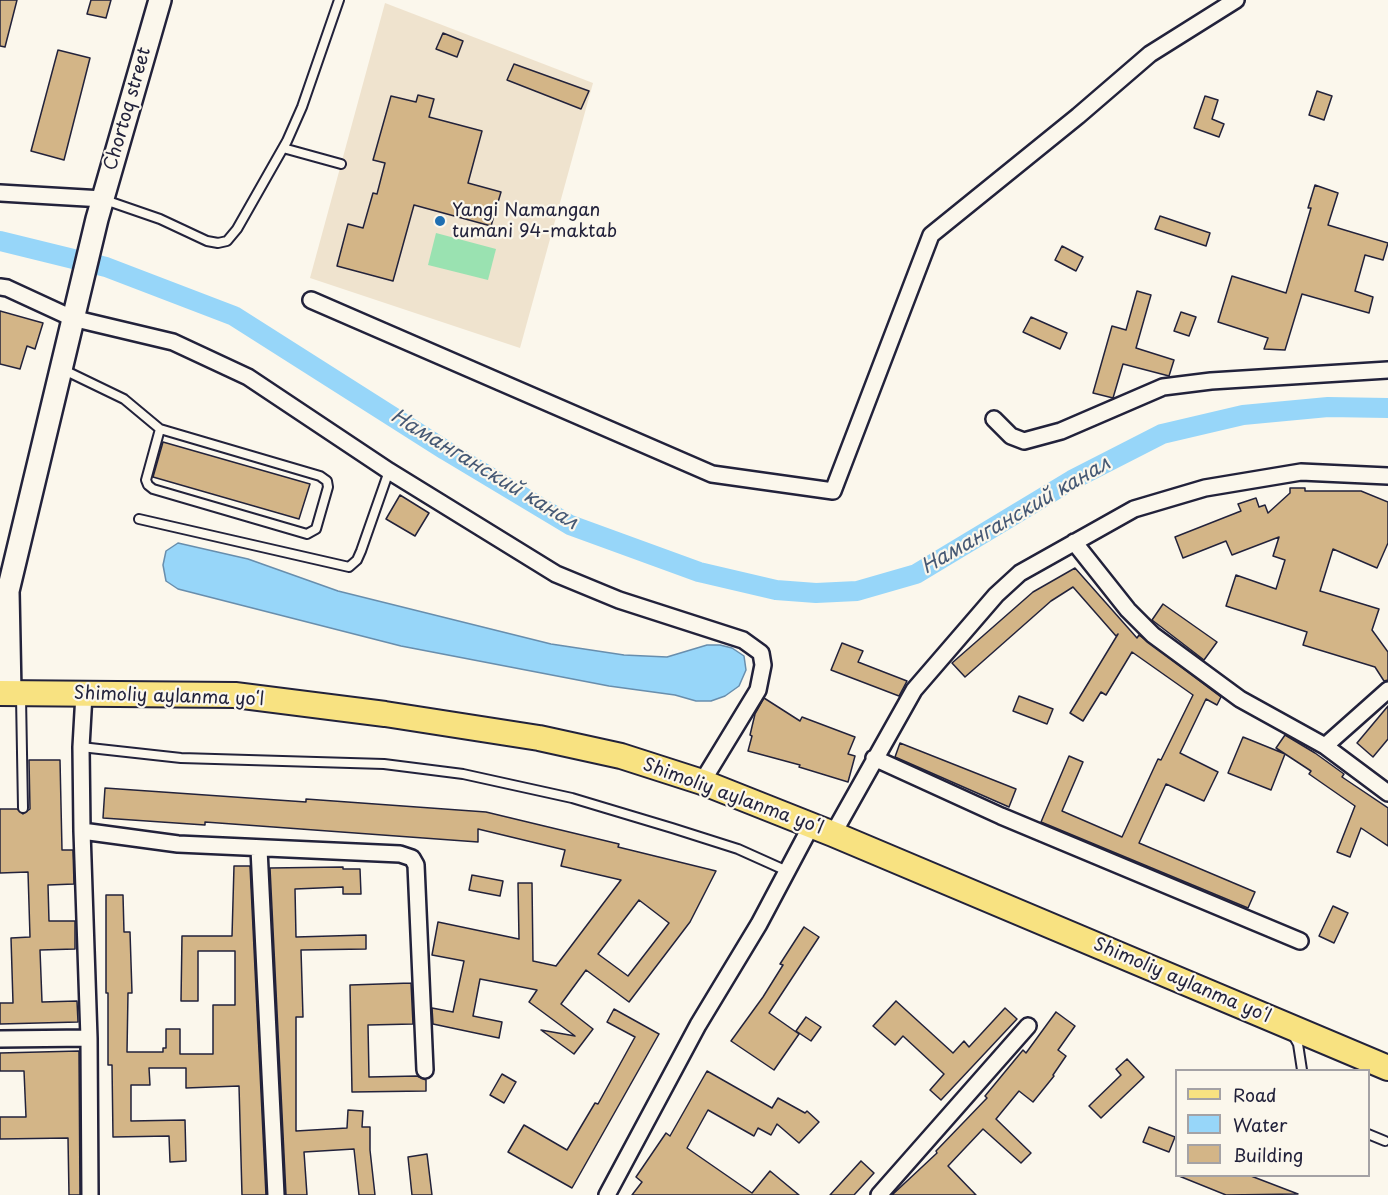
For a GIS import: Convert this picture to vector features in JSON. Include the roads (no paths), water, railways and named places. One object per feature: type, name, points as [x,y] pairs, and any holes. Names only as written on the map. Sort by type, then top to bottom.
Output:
[{"type":"main road","name":"Chortoq street","points":[[10,693],[5,631],[8,591],[100,209],[160,0]]},
{"type":"main road","name":"Shimoliy aylanma yoʻl","points":[[10,693],[235,695],[385,714],[539,738],[621,756],[702,782],[822,830],[1388,1068]]},
{"type":"street","points":[[311,300],[712,474],[833,491],[931,235],[1078,116],[1150,54],[1236,0]]},
{"type":"street","points":[[0,194],[100,209]]},
{"type":"street","points":[[0,287],[173,342],[248,377],[389,471],[556,574],[620,600],[743,640],[761,653],[763,665],[758,690],[702,782]]},
{"type":"street","points":[[994,419],[1011,436],[1024,441],[1061,431],[1163,387],[1211,381],[1388,370]]},
{"type":"street","points":[[607,1195],[698,1025],[759,924],[787,871],[822,830],[874,758],[914,690],[996,595],[1020,573],[1134,509],[1205,488],[1301,472],[1388,476]]},
{"type":"street","points":[[1074,542],[1128,610],[1153,635],[1240,699],[1325,746],[1388,793]]},
{"type":"street","points":[[1325,746],[1388,690]]},
{"type":"street","points":[[84,694],[81,747],[82,831],[89,1038],[90,1195]]},
{"type":"street","points":[[874,758],[1001,816],[1300,941]]},
{"type":"street","points":[[82,831],[178,844],[400,854],[412,858],[416,865],[425,1070]]},
{"type":"street","points":[[259,849],[276,1195]]},
{"type":"street","points":[[879,1195],[1028,1026]]},
{"type":"street","points":[[0,1039],[89,1038]]},
{"type":"lane","points":[[100,209],[160,219],[207,241],[218,243],[227,241],[237,229],[283,148],[302,107],[339,0]]},
{"type":"lane","points":[[283,148],[341,164]]},
{"type":"lane","points":[[60,368],[124,399],[160,429],[320,476],[327,481],[328,487],[316,529],[313,533],[307,534],[153,489],[146,480],[160,429]]},
{"type":"lane","points":[[139,519],[349,567],[357,560],[361,551],[389,471]]},
{"type":"lane","points":[[10,693],[23,808]]},
{"type":"lane","points":[[81,747],[181,758],[384,764],[464,774],[572,798],[672,828],[738,849],[787,871]]},
{"type":"lane","points":[[1288,1026],[1298,1044],[1302,1069]]},
{"type":"lane","points":[[1370,1135],[1385,1141]]},
{"type":"water","points":[[178,543],[248,559],[338,591],[551,644],[624,655],[667,657],[707,645],[720,645],[732,648],[744,656],[746,670],[739,686],[725,696],[711,701],[696,701],[675,695],[609,686],[401,646],[178,589],[166,581],[163,565],[166,551]]},
{"type":"waterway","name":"Наманганский канал","points":[[0,241],[106,267],[234,316],[445,450],[570,525],[699,572],[776,590],[816,593],[857,591],[916,574],[1072,480],[1162,434],[1243,415],[1328,407],[1388,408]]},
{"type":"place","name":"Yangi Namangan tumani 94-maktab","points":[[440,221]]}]
